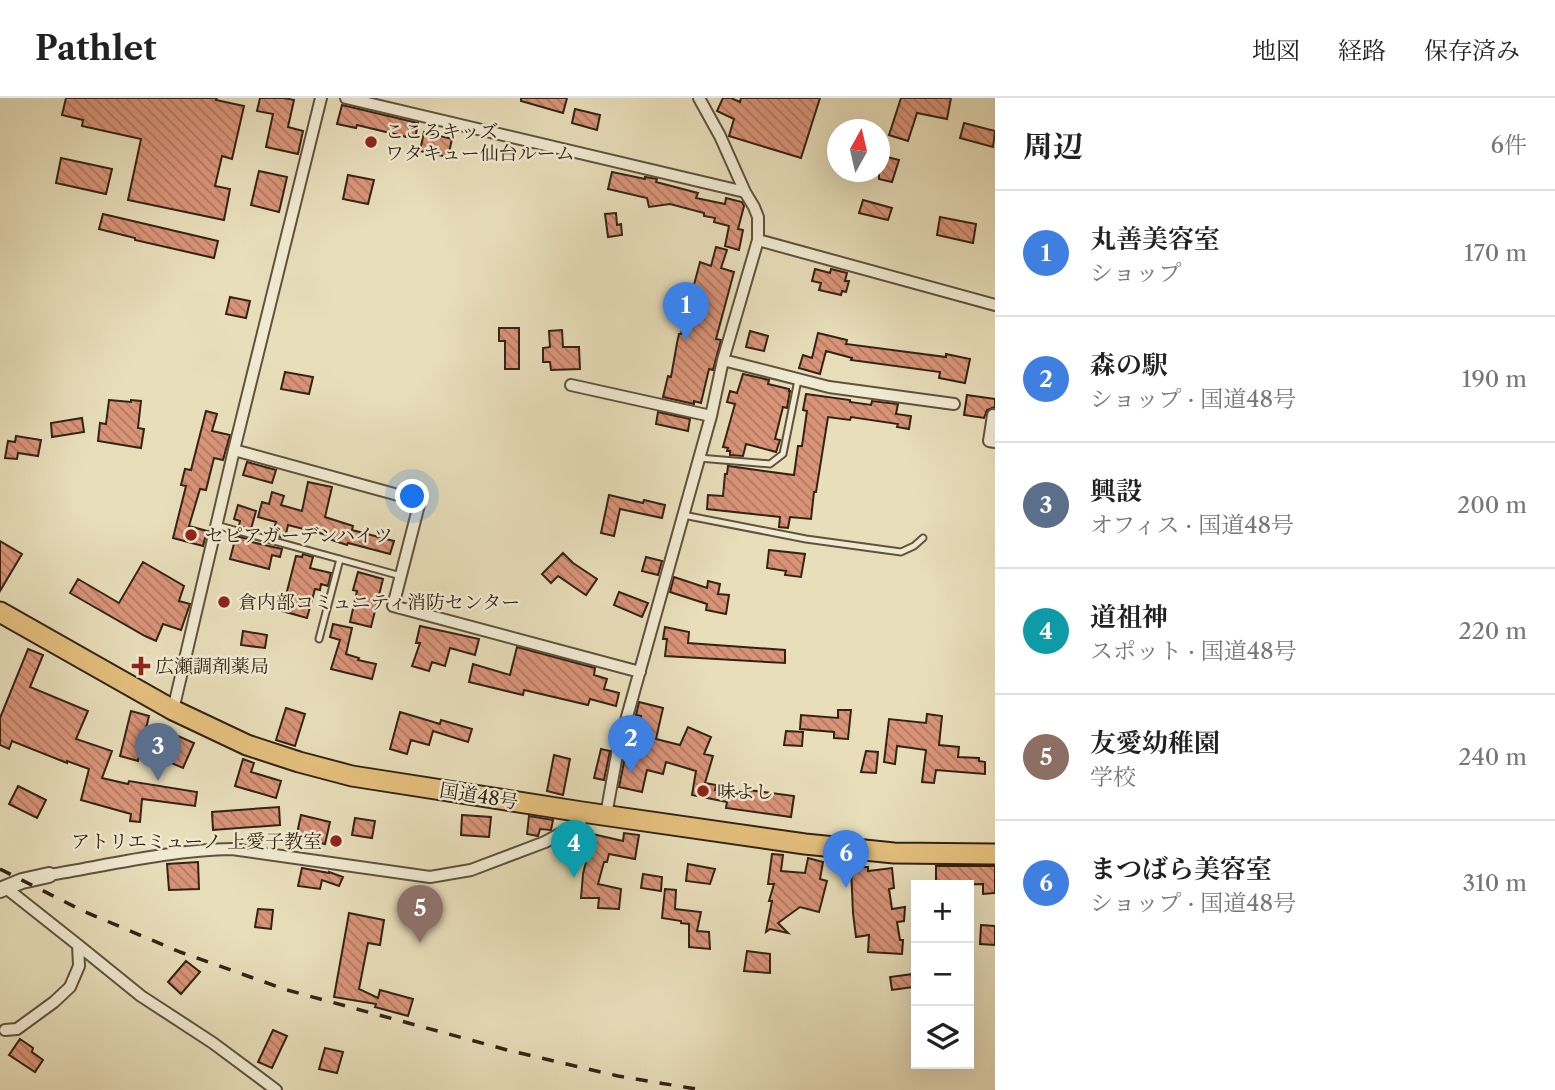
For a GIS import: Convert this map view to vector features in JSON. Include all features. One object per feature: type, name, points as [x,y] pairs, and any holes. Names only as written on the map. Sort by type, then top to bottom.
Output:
[{"type":"highway","name":"国道48号","points":[[0,612],[173,710],[247,745],[352,776],[582,812],[848,849],[894,853],[995,854]]},
{"type":"street","points":[[173,710],[321,98]]},
{"type":"street","points":[[346,98],[745,192]]},
{"type":"street","points":[[606,815],[618,748],[758,240],[758,217],[699,98]]},
{"type":"street","points":[[758,240],[995,305]]},
{"type":"street","points":[[723,360],[828,387],[954,404]]},
{"type":"street","points":[[571,385],[711,416]]},
{"type":"street","points":[[993,415],[989,441],[995,442]]},
{"type":"street","points":[[234,450],[420,501],[393,606],[640,672]]},
{"type":"street","points":[[276,1090],[213,1043],[141,996],[3,889],[22,881],[49,875],[204,849],[232,849],[430,877],[471,870],[545,842],[580,823],[582,812]]},
{"type":"street","points":[[5,1030],[17,1029],[70,987],[79,966],[78,946]]},
{"type":"lane","points":[[699,458],[770,464],[783,454],[798,380]]},
{"type":"lane","points":[[683,515],[806,539],[901,552],[923,538]]},
{"type":"lane","points":[[216,525],[401,576]]},
{"type":"lane","points":[[319,639],[340,559]]},
{"type":"building","points":[[66,98],[217,98],[216,100],[244,106],[232,159],[222,156],[215,186],[230,189],[224,220],[128,200],[141,139],[82,126],[83,120],[62,115]]},
{"type":"building","points":[[260,98],[294,100],[288,127],[303,131],[298,154],[266,147],[273,114],[257,111]]},
{"type":"building","points":[[521,98],[567,98],[563,113],[521,101]]},
{"type":"building","points":[[723,98],[740,102],[741,98],[820,98],[801,158],[729,136],[734,119],[717,111]]},
{"type":"building","points":[[901,98],[951,98],[947,119],[917,113],[908,141],[890,135]]},
{"type":"building","points":[[342,105],[418,123],[415,139],[357,125],[356,128],[337,124]]},
{"type":"building","points":[[575,109],[600,115],[597,130],[572,123]]},
{"type":"building","points":[[964,123],[995,131],[993,147],[960,138]]},
{"type":"building","points":[[424,132],[452,139],[448,157],[420,151]]},
{"type":"building","points":[[61,158],[112,169],[106,194],[56,183]]},
{"type":"building","points":[[890,158],[899,160],[890,182]]},
{"type":"building","points":[[259,171],[287,177],[279,212],[251,205]]},
{"type":"building","points":[[612,172],[657,179],[656,182],[698,193],[696,198],[725,204],[726,198],[742,202],[744,206],[738,229],[743,230],[739,250],[725,246],[729,226],[714,222],[715,218],[670,204],[649,207],[647,198],[608,189]]},
{"type":"building","points":[[348,175],[374,180],[368,204],[343,199]]},
{"type":"building","points":[[863,200],[892,208],[888,220],[859,213]]},
{"type":"building","points":[[616,213],[617,225],[621,224],[622,235],[608,237],[605,214]]},
{"type":"building","points":[[103,214],[218,241],[214,258],[99,229]]},
{"type":"building","points":[[940,217],[976,224],[973,243],[937,235]]},
{"type":"building","points":[[716,247],[727,250],[721,268],[734,272],[716,339],[721,340],[713,370],[709,369],[701,403],[663,397],[668,376],[671,377],[679,334],[700,262],[711,266]]},
{"type":"building","points":[[815,269],[830,273],[831,269],[847,273],[845,281],[849,281],[846,292],[842,291],[841,295],[819,290],[821,283],[812,281]]},
{"type":"building","points":[[230,297],[250,301],[246,318],[226,314]]},
{"type":"building","points":[[499,328],[519,328],[519,369],[505,369],[505,341],[499,341]]},
{"type":"building","points":[[562,330],[563,347],[579,347],[580,369],[551,370],[550,362],[543,362],[543,348],[550,347],[549,331]]},
{"type":"building","points":[[750,331],[768,336],[764,351],[746,347]]},
{"type":"building","points":[[818,333],[847,340],[846,344],[970,359],[965,383],[939,378],[940,372],[851,360],[852,358],[826,351],[820,374],[799,368],[803,355],[812,358]]},
{"type":"building","points":[[285,372],[313,377],[309,394],[281,389]]},
{"type":"building","points":[[743,374],[769,380],[768,384],[790,391],[787,408],[783,407],[775,439],[780,440],[776,452],[746,444],[743,456],[730,455],[728,448],[723,447],[735,404],[727,402],[730,391],[737,393]]},
{"type":"building","points":[[806,394],[871,405],[872,401],[898,404],[896,414],[911,416],[909,429],[897,427],[898,424],[851,417],[850,420],[828,417],[811,519],[790,517],[788,528],[779,527],[780,517],[707,509],[708,495],[723,496],[728,466],[794,475],[798,446],[802,446],[807,411],[803,410]]},
{"type":"building","points":[[967,395],[995,399],[995,407],[987,410],[984,418],[964,415]]},
{"type":"building","points":[[109,400],[141,401],[138,428],[144,429],[141,448],[98,441],[100,423],[106,424]]},
{"type":"building","points":[[206,411],[217,414],[212,431],[230,435],[223,460],[214,458],[206,490],[200,489],[189,526],[207,531],[203,546],[173,538],[186,486],[181,485],[185,469],[191,470]]},
{"type":"building","points":[[658,412],[690,419],[688,431],[656,424]]},
{"type":"building","points":[[82,418],[84,432],[52,437],[51,423]]},
{"type":"building","points":[[16,436],[41,440],[38,456],[18,453],[17,459],[5,458],[8,441],[15,442]]},
{"type":"building","points":[[247,462],[276,470],[272,483],[243,475]]},
{"type":"building","points":[[308,482],[332,487],[325,517],[353,526],[352,530],[394,541],[390,554],[348,543],[347,545],[326,538],[327,535],[288,525],[285,538],[272,535],[276,522],[258,517],[262,502],[269,504],[272,492],[284,496],[281,505],[302,511]]},
{"type":"building","points":[[609,495],[665,505],[662,518],[620,509],[614,536],[601,533]]},
{"type":"building","points":[[238,505],[256,511],[251,529],[239,526],[240,521],[234,519]]},
{"type":"building","points":[[236,536],[282,549],[280,557],[272,555],[269,569],[230,559]]},
{"type":"building","points":[[0,541],[22,554],[0,591]]},
{"type":"building","points":[[769,550],[805,554],[801,577],[785,575],[786,571],[767,568]]},
{"type":"building","points":[[563,553],[597,579],[586,595],[558,576],[551,583],[542,574]]},
{"type":"building","points":[[303,554],[313,557],[310,568],[331,573],[328,586],[321,584],[320,590],[315,589],[307,618],[282,611],[296,556],[302,557]]},
{"type":"building","points":[[646,557],[662,561],[658,575],[642,571]]},
{"type":"building","points":[[143,562],[184,586],[179,601],[190,604],[181,630],[163,624],[156,641],[70,593],[78,579],[119,603]]},
{"type":"building","points":[[358,572],[383,579],[371,627],[350,622]]},
{"type":"building","points":[[674,577],[707,588],[708,581],[720,584],[718,594],[729,595],[726,614],[706,610],[707,604],[670,592]]},
{"type":"building","points":[[619,592],[648,603],[642,617],[614,605]]},
{"type":"building","points":[[333,624],[352,628],[346,654],[376,664],[372,679],[331,669],[340,640],[330,637]]},
{"type":"building","points":[[420,626],[479,639],[475,655],[450,648],[445,666],[432,662],[429,671],[412,666],[420,643],[416,643]]},
{"type":"building","points":[[665,627],[689,632],[688,643],[785,650],[785,663],[665,656]]},
{"type":"building","points":[[243,631],[267,635],[265,648],[241,645]]},
{"type":"building","points":[[517,647],[595,668],[594,675],[607,679],[604,689],[619,693],[616,706],[590,699],[588,705],[524,690],[523,695],[469,682],[473,664],[510,675]]},
{"type":"building","points":[[28,649],[43,655],[30,687],[88,711],[76,739],[112,751],[102,778],[128,784],[129,781],[197,792],[195,806],[142,799],[140,822],[130,821],[131,814],[81,800],[89,769],[12,741],[9,749],[0,745],[0,718]]},
{"type":"building","points":[[639,702],[663,708],[656,739],[680,745],[688,727],[711,737],[704,754],[713,756],[705,783],[716,785],[715,790],[740,794],[748,793],[748,790],[794,796],[791,817],[726,808],[727,802],[692,795],[696,771],[666,762],[663,774],[647,770],[642,792],[619,787],[626,752],[631,753],[641,716],[636,715]]},
{"type":"building","points":[[286,708],[305,714],[295,746],[276,740]]},
{"type":"building","points":[[838,710],[851,710],[848,739],[834,738],[834,732],[800,729],[801,715],[838,718]]},
{"type":"building","points":[[131,711],[149,716],[138,761],[120,756]]},
{"type":"building","points":[[400,712],[440,724],[441,720],[472,729],[468,742],[433,731],[429,745],[411,740],[407,754],[390,749]]},
{"type":"building","points":[[927,714],[942,716],[939,745],[959,747],[958,757],[979,758],[979,761],[985,762],[985,774],[936,770],[934,783],[922,782],[926,750],[897,746],[895,764],[884,762],[889,719],[926,723]]},
{"type":"building","points":[[786,731],[803,732],[802,746],[784,745]]},
{"type":"building","points":[[171,733],[194,743],[183,768],[160,758]]},
{"type":"building","points":[[601,749],[610,751],[604,780],[594,778]]},
{"type":"building","points":[[866,751],[878,752],[876,773],[861,772]]},
{"type":"building","points":[[554,755],[570,759],[563,795],[547,791]]},
{"type":"building","points":[[243,759],[254,763],[251,772],[281,781],[276,798],[235,786]]},
{"type":"building","points":[[18,786],[46,800],[37,818],[9,804]]},
{"type":"building","points":[[279,807],[280,825],[213,830],[212,812]]},
{"type":"building","points":[[301,815],[330,822],[325,844],[296,838]]},
{"type":"building","points":[[462,815],[491,817],[489,837],[461,835]]},
{"type":"building","points":[[529,816],[553,820],[551,830],[540,829],[538,836],[527,834]]},
{"type":"building","points":[[355,818],[375,821],[372,838],[352,835]]},
{"type":"building","points":[[588,833],[623,841],[624,833],[639,835],[635,859],[609,854],[598,884],[621,889],[619,909],[598,908],[599,898],[581,898],[587,858],[582,857]]},
{"type":"building","points":[[772,854],[783,855],[781,871],[805,873],[808,858],[823,862],[820,879],[827,881],[819,912],[800,907],[778,923],[788,933],[770,929],[766,932],[772,901],[769,901],[774,884],[768,884]]},
{"type":"building","points":[[198,862],[199,889],[169,890],[167,864]]},
{"type":"building","points":[[688,864],[715,869],[710,884],[686,881]]},
{"type":"building","points":[[936,866],[995,866],[995,893],[983,894],[983,884],[974,884],[974,880],[936,880]]},
{"type":"building","points":[[851,867],[868,867],[868,871],[892,868],[894,888],[889,889],[892,909],[905,907],[904,921],[897,922],[900,940],[903,940],[902,954],[868,952],[869,935],[856,937]]},
{"type":"building","points":[[302,868],[343,877],[339,886],[322,880],[320,889],[298,886]]},
{"type":"building","points":[[643,874],[662,877],[661,891],[641,888]]},
{"type":"building","points":[[665,889],[676,890],[675,909],[701,912],[697,931],[709,932],[710,949],[689,947],[689,924],[662,918]]},
{"type":"building","points":[[258,909],[273,910],[271,929],[255,927]]},
{"type":"building","points":[[349,913],[384,920],[380,945],[368,943],[359,989],[378,998],[380,990],[413,999],[408,1016],[375,1007],[376,1004],[334,997]]},
{"type":"building","points":[[981,925],[995,926],[995,945],[980,944]]},
{"type":"building","points":[[747,951],[770,954],[770,973],[744,971]]},
{"type":"building","points":[[186,961],[200,972],[181,994],[168,982]]},
{"type":"building","points":[[911,974],[911,987],[892,990],[890,977]]},
{"type":"building","points":[[273,1030],[287,1036],[272,1068],[258,1062]]},
{"type":"building","points":[[20,1039],[33,1048],[32,1052],[43,1060],[35,1072],[9,1055]]},
{"type":"building","points":[[325,1048],[343,1052],[337,1073],[319,1069]]},
{"type":"railway","points":[[0,869],[83,911],[180,952],[287,990],[511,1051],[618,1076],[702,1090]]},
{"type":"place","name":"こころキッズ ワタキュー仙台ルーム","points":[[371,142]]},
{"type":"place","name":"丸善美容室","points":[[686,340]]},
{"type":"place","name":"セピアガーデンハイツ","points":[[191,535]]},
{"type":"place","name":"倉内部コミュニティ消防センター","points":[[224,602]]},
{"type":"place","name":"広瀬調剤薬局","points":[[141,666]]},
{"type":"place","name":"森の駅","points":[[631,773]]},
{"type":"place","name":"興設","points":[[158,781]]},
{"type":"place","name":"味よし","points":[[703,791]]},
{"type":"place","name":"アトリエミューノ 上愛子教室","points":[[336,841]]},
{"type":"place","name":"道祖神","points":[[574,878]]},
{"type":"place","name":"まつばら美容室","points":[[846,888]]},
{"type":"place","name":"友愛幼稚園","points":[[420,943]]}]
